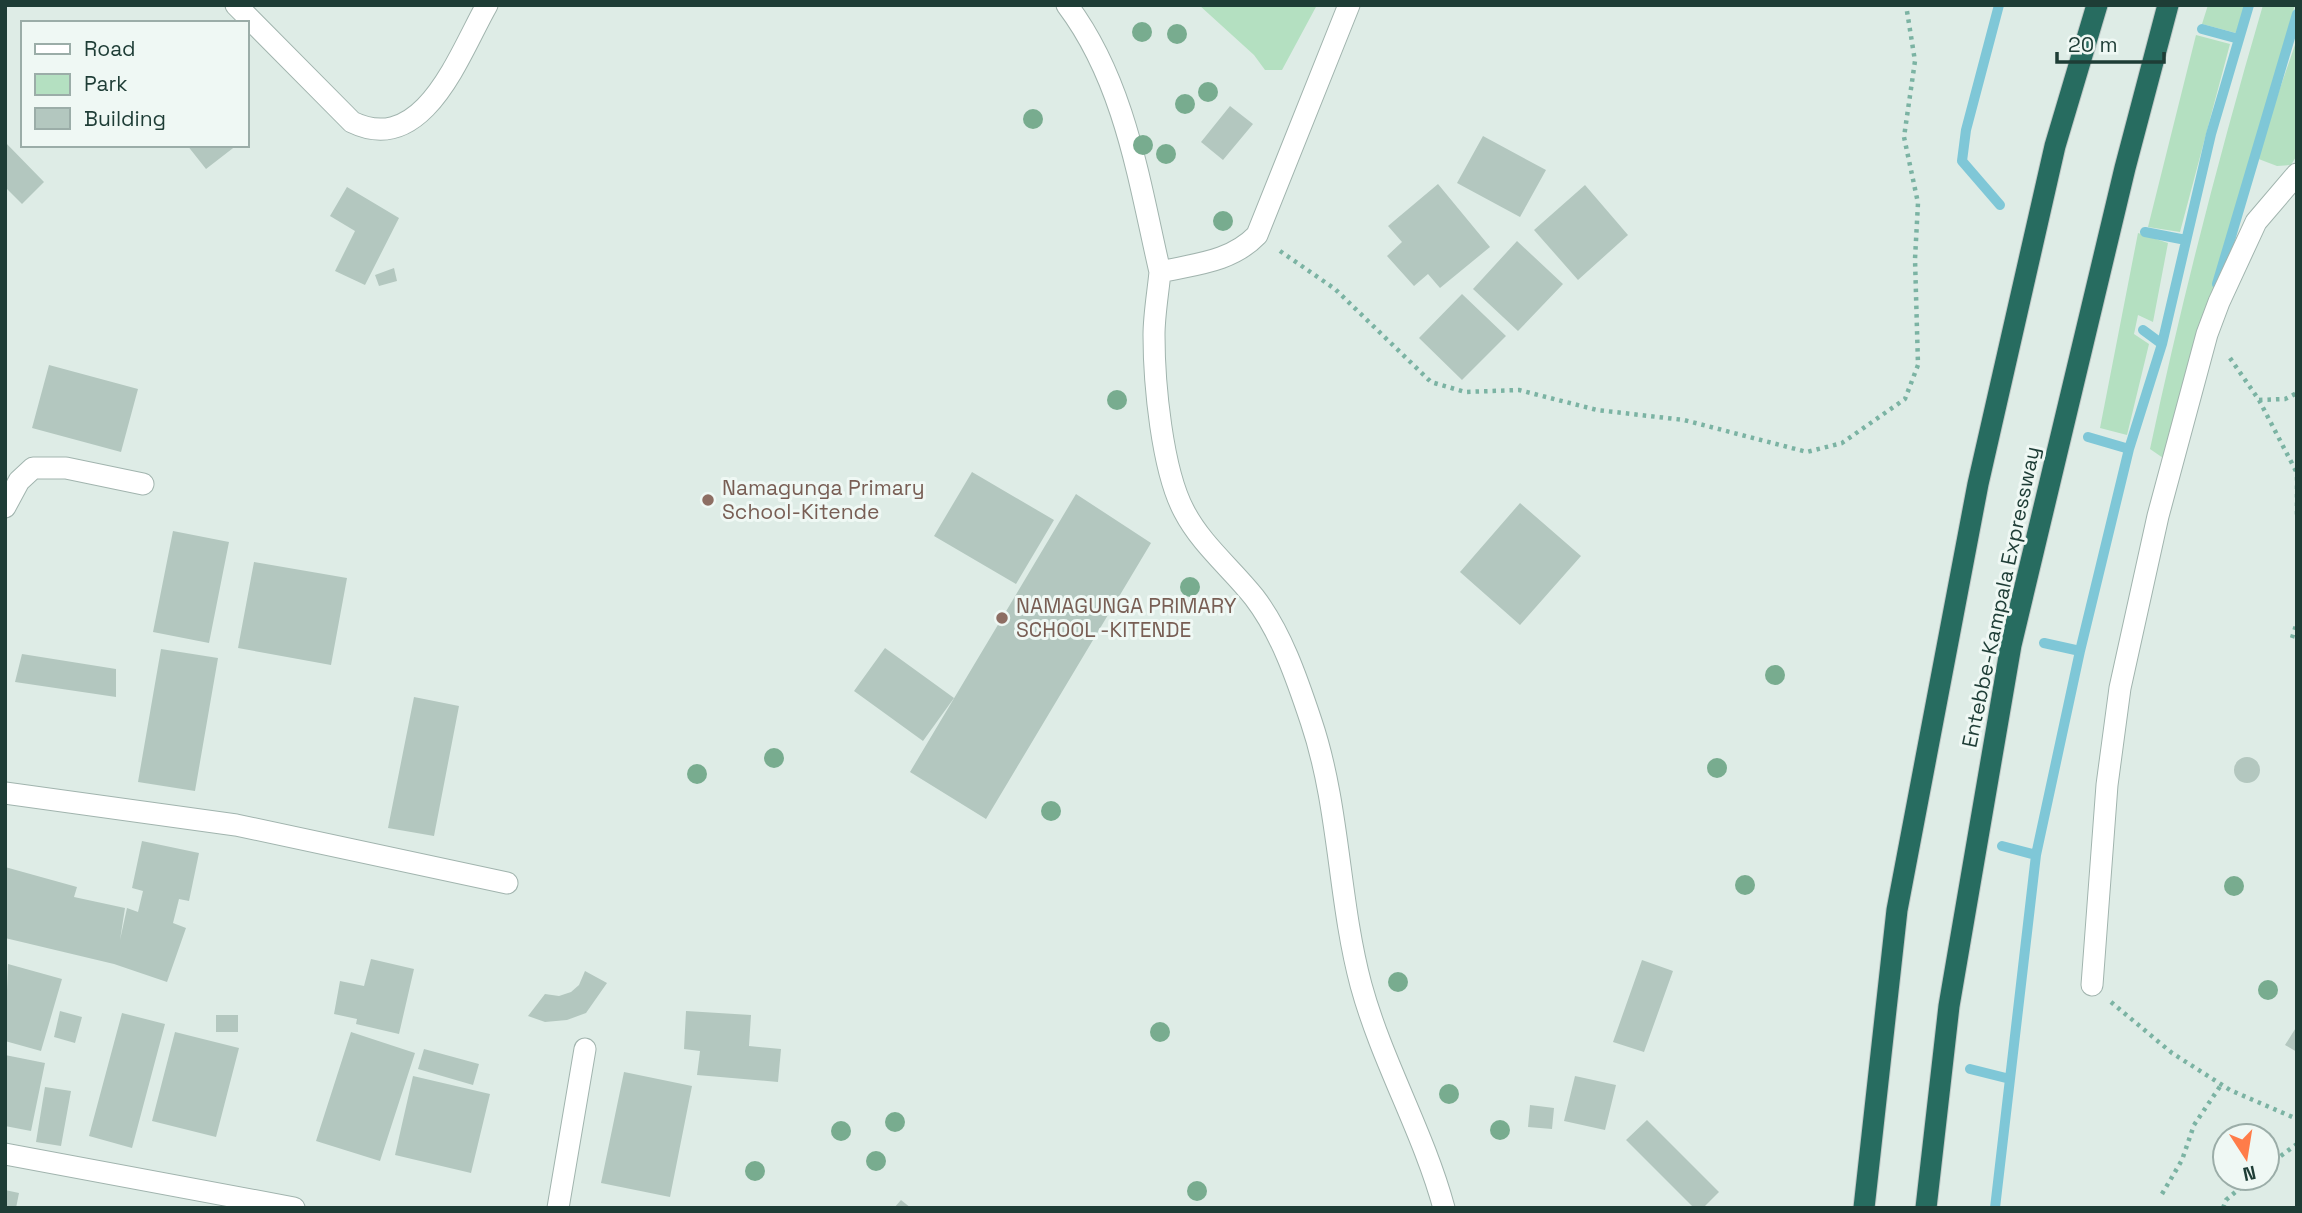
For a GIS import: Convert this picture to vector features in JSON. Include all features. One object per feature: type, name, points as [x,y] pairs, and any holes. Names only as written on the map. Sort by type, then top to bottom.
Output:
[{"type":"highway","name":"Entebbe-Kampala Expressway","points":[[1864,1208],[1897,910],[1978,484],[2055,146],[2097,5]]},
{"type":"highway","name":"Entebbe-Kampala Expressway","points":[[1926,1208],[1949,1006],[2011,645],[2125,168],[2168,5]]},
{"type":"street","points":[[236,5],[352,122],[376,130],[403,126],[416,119],[437,93],[487,5]]},
{"type":"street","points":[[1067,5],[1091,37],[1115,91],[1160,272],[1154,335],[1162,425],[1174,489],[1197,532],[1254,597],[1271,624],[1302,696],[1312,724],[1332,810],[1349,930],[1362,986],[1382,1054],[1444,1208]]},
{"type":"street","points":[[1160,272],[1226,257],[1243,249],[1257,235],[1349,5]]},
{"type":"street","points":[[2092,985],[2107,785],[2120,688],[2158,516],[2212,322],[2256,222],[2297,174]]},
{"type":"street","points":[[5,507],[19,481],[33,468],[66,468],[143,484]]},
{"type":"street","points":[[5,793],[236,825],[507,883]]},
{"type":"street","points":[[558,1208],[585,1049]]},
{"type":"street","points":[[5,1154],[294,1208]]},
{"type":"path","points":[[1243,249],[1284,251],[1335,289],[1431,382],[1465,392],[1519,390],[1597,410],[1684,420],[1807,452],[1842,443],[1905,399],[1918,365],[1915,259],[1918,203],[1905,137],[1916,61],[1906,5]]},
{"type":"path","points":[[2212,322],[2236,371],[2259,400],[2297,475],[2297,517]]},
{"type":"path","points":[[2259,400],[2285,399],[2297,393]]},
{"type":"path","points":[[2292,638],[2297,622]]},
{"type":"path","points":[[2092,985],[2172,1053],[2221,1085],[2297,1119]]},
{"type":"path","points":[[2162,1194],[2182,1160],[2194,1125],[2221,1085]]},
{"type":"path","points":[[2281,1156],[2297,1144]]},
{"type":"path","points":[[2223,1208],[2226,1200],[2235,1192]]},
{"type":"green space","points":[[1199,5],[1317,5],[1282,70],[1265,70],[1254,55]]},
{"type":"green space","points":[[2208,5],[2245,5],[2236,33],[2202,24]]},
{"type":"green space","points":[[2263,5],[2295,5],[2225,248],[2232,250],[2166,460],[2150,449],[2202,226]]},
{"type":"green space","points":[[2196,35],[2230,44],[2180,232],[2148,227]]},
{"type":"green space","points":[[2297,39],[2297,155],[2291,165],[2277,166],[2256,158]]},
{"type":"green space","points":[[2138,233],[2168,243],[2153,322],[2138,315],[2134,334],[2149,344],[2127,435],[2100,428]]},
{"type":"building","points":[[1230,106],[1253,124],[1223,160],[1201,142]]},
{"type":"building","points":[[1483,136],[1546,170],[1520,217],[1457,183]]},
{"type":"building","points":[[5,142],[44,182],[22,204],[5,187]]},
{"type":"building","points":[[189,147],[234,147],[206,169]]},
{"type":"building","points":[[1438,184],[1490,247],[1440,288],[1428,274],[1414,286],[1387,256],[1402,242],[1388,226]]},
{"type":"building","points":[[1585,185],[1628,235],[1578,280],[1534,230]]},
{"type":"building","points":[[347,187],[399,218],[365,285],[335,271],[355,231],[330,216]]},
{"type":"building","points":[[1517,241],[1563,284],[1518,331],[1473,289]]},
{"type":"building","points":[[394,268],[397,281],[379,286],[375,275]]},
{"type":"building","points":[[1462,294],[1506,336],[1462,380],[1419,338]]},
{"type":"building","points":[[49,365],[138,389],[121,452],[32,428]]},
{"type":"building","points":[[972,472],[1054,520],[1016,584],[934,536]]},
{"type":"building","points":[[1076,494],[1151,543],[986,819],[910,772]]},
{"type":"building","points":[[1520,503],[1581,556],[1520,625],[1460,572]]},
{"type":"building","points":[[173,531],[229,542],[209,643],[153,632]]},
{"type":"building","points":[[254,562],[347,578],[331,665],[238,648]]},
{"type":"building","points":[[885,648],[954,698],[923,741],[854,691]]},
{"type":"building","points":[[161,649],[218,658],[195,791],[138,782]]},
{"type":"building","points":[[22,654],[116,669],[116,697],[15,682]]},
{"type":"building","points":[[414,697],[459,706],[434,836],[388,828]]},
{"type":"building","points":[[2247,757],[2256,761],[2260,770],[2256,779],[2247,783],[2238,779],[2234,770],[2238,761]]},
{"type":"building","points":[[142,841],[199,853],[189,901],[179,899],[173,923],[186,928],[167,982],[114,964],[5,938],[5,867],[77,887],[74,897],[125,908],[120,940],[127,908],[138,912],[143,891],[132,888]]},
{"type":"building","points":[[371,959],[414,969],[399,1034],[356,1024],[357,1019],[334,1014],[340,981],[364,986]]},
{"type":"building","points":[[1642,960],[1673,971],[1644,1052],[1613,1042]]},
{"type":"building","points":[[8,964],[62,979],[41,1051],[5,1041]]},
{"type":"building","points":[[585,971],[607,983],[586,1013],[567,1020],[545,1022],[528,1016],[545,994],[559,996],[571,992],[579,985]]},
{"type":"building","points":[[60,1011],[82,1017],[75,1043],[54,1037]]},
{"type":"building","points":[[686,1011],[751,1015],[749,1046],[781,1049],[778,1082],[697,1075],[700,1051],[684,1049]]},
{"type":"building","points":[[122,1013],[165,1024],[132,1148],[89,1136]]},
{"type":"building","points":[[216,1015],[238,1015],[238,1032],[216,1032]]},
{"type":"building","points":[[2297,1026],[2297,1052],[2285,1045]]},
{"type":"building","points":[[175,1032],[239,1048],[216,1137],[152,1121]]},
{"type":"building","points":[[351,1032],[415,1053],[380,1161],[316,1141]]},
{"type":"building","points":[[424,1049],[479,1064],[473,1085],[418,1069]]},
{"type":"building","points":[[5,1055],[45,1063],[31,1131],[5,1126]]},
{"type":"building","points":[[624,1072],[692,1086],[670,1197],[601,1183]]},
{"type":"building","points":[[413,1076],[490,1094],[471,1173],[395,1155]]},
{"type":"building","points":[[1575,1076],[1616,1085],[1605,1130],[1564,1121]]},
{"type":"building","points":[[45,1087],[71,1091],[61,1146],[36,1142]]},
{"type":"building","points":[[1530,1105],[1554,1108],[1552,1129],[1528,1127]]},
{"type":"building","points":[[1647,1120],[1719,1192],[1703,1208],[1694,1208],[1626,1140]]},
{"type":"building","points":[[5,1190],[19,1193],[16,1208],[5,1208]]},
{"type":"building","points":[[901,1200],[911,1208],[894,1208]]},
{"type":"waterway","points":[[1999,5],[1966,130],[1962,161],[2000,205]]},
{"type":"waterway","points":[[1995,1208],[2036,855],[2080,651],[2129,449],[2162,344],[2211,134],[2249,5]]},
{"type":"waterway","points":[[2217,284],[2297,14]]},
{"type":"waterway","points":[[2202,29],[2239,39]]},
{"type":"waterway","points":[[2145,232],[2186,240]]},
{"type":"waterway","points":[[2143,330],[2162,344]]},
{"type":"waterway","points":[[2088,437],[2129,449]]},
{"type":"waterway","points":[[2044,643],[2080,651]]},
{"type":"waterway","points":[[2002,846],[2036,855]]},
{"type":"waterway","points":[[1970,1069],[2010,1079]]},
{"type":"place","name":"Namagunga Primary School-Kitende","points":[[708,500]]},
{"type":"place","name":"NAMAGUNGA PRIMARY SCHOOL -KITENDE","points":[[1002,618]]}]
